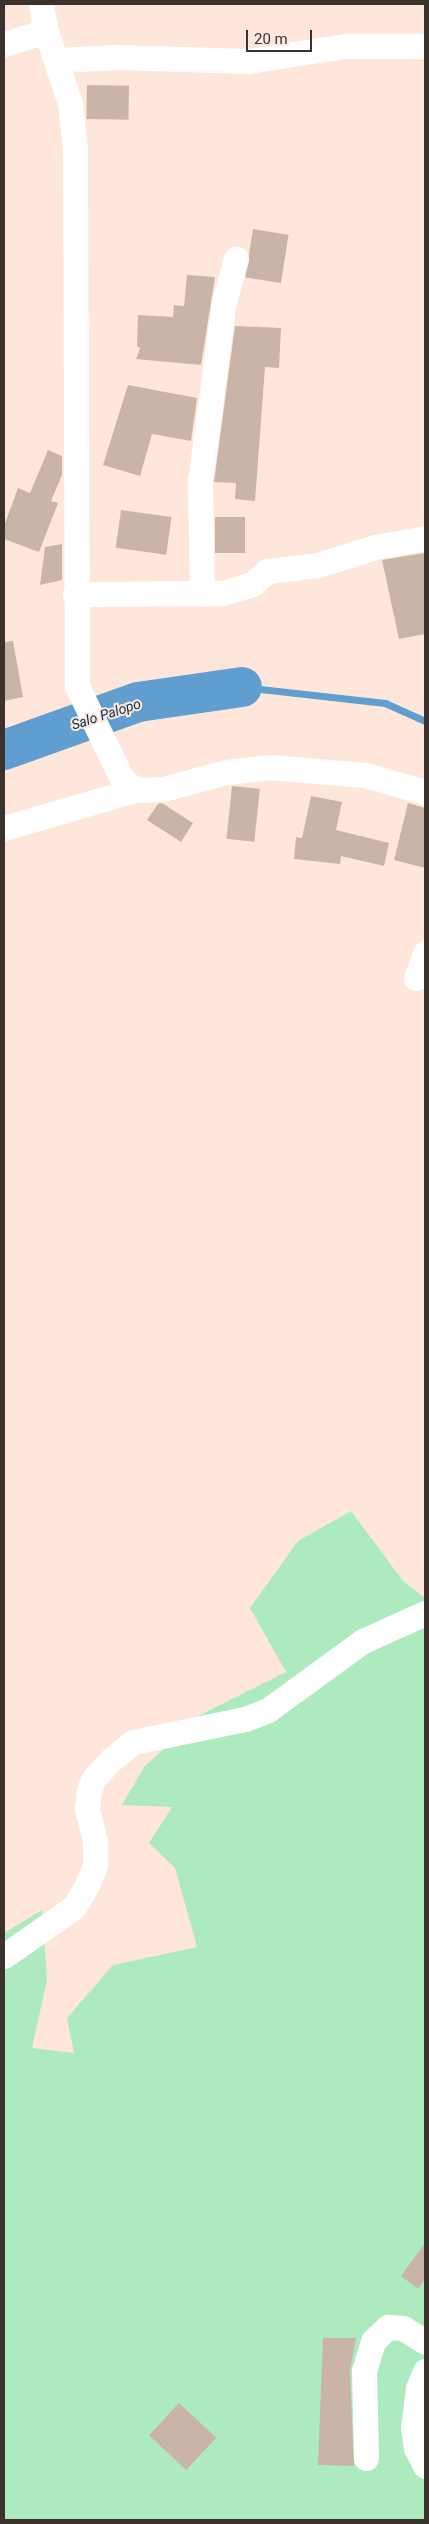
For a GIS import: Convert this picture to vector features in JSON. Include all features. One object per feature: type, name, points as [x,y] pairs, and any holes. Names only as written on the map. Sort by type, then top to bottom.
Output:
[{"type":"street","points":[[41,4],[46,31],[58,60],[70,103],[76,182],[75,594],[77,686],[129,785]]},
{"type":"street","points":[[4,44],[46,31]]},
{"type":"street","points":[[58,60],[117,57],[248,61],[345,46],[425,46]]},
{"type":"street","points":[[202,594],[200,481],[224,302],[236,259]]},
{"type":"street","points":[[75,594],[202,594],[240,590],[268,571],[318,565],[368,549],[425,538]]},
{"type":"street","points":[[4,828],[129,785],[163,789],[226,772],[269,767],[365,775],[425,792]]},
{"type":"street","points":[[416,978],[425,953]]},
{"type":"street","points":[[4,1956],[74,1907],[87,1885],[95,1865],[95,1841],[87,1808],[89,1790],[94,1778],[112,1758],[133,1742],[245,1719],[268,1710],[363,1642],[425,1613]]},
{"type":"street","points":[[366,2458],[364,2371],[373,2341],[380,2330],[388,2327],[403,2328],[425,2342]]},
{"type":"street","points":[[425,2370],[418,2388],[413,2427],[416,2448],[425,2466]]},
{"type":"green space","points":[[351,1511],[403,1581],[425,1598],[425,2520],[4,2520],[4,1933],[42,1910],[47,1980],[32,2048],[74,2053],[67,2018],[113,1965],[197,1947],[175,1868],[149,1843],[172,1807],[122,1805],[144,1767],[200,1715],[286,1672],[250,1608],[298,1541]]},
{"type":"building","points":[[87,85],[129,86],[128,120],[86,119]]},
{"type":"building","points":[[253,229],[289,235],[281,283],[245,277]]},
{"type":"building","points":[[187,275],[215,277],[201,365],[136,359],[140,348],[137,346],[138,315],[173,317],[174,305],[184,306]]},
{"type":"building","points":[[235,326],[281,328],[279,368],[265,367],[255,501],[235,499],[236,483],[214,482]]},
{"type":"building","points":[[128,385],[197,398],[191,441],[152,434],[140,476],[103,465]]},
{"type":"building","points":[[48,450],[62,456],[62,475],[51,501],[58,503],[39,552],[4,539],[4,526],[18,488],[30,493]]},
{"type":"building","points":[[121,510],[172,517],[166,555],[116,548]]},
{"type":"building","points":[[215,517],[245,517],[245,553],[215,553]]},
{"type":"building","points":[[62,544],[62,580],[40,585],[45,547]]},
{"type":"building","points":[[425,553],[425,634],[399,639],[382,560]]},
{"type":"building","points":[[13,641],[23,697],[4,701],[4,642]]},
{"type":"building","points":[[232,786],[260,789],[254,842],[226,839]]},
{"type":"building","points":[[311,796],[342,802],[336,830],[389,843],[384,866],[341,856],[340,864],[294,859],[296,837],[302,838]]},
{"type":"building","points":[[162,803],[193,823],[181,842],[147,820],[158,804]]},
{"type":"building","points":[[408,803],[425,808],[425,868],[394,860]]},
{"type":"building","points":[[425,2243],[425,2279],[418,2289],[401,2276]]},
{"type":"building","points":[[323,2338],[356,2338],[350,2371],[354,2466],[318,2465]]},
{"type":"building","points":[[179,2403],[216,2438],[186,2470],[149,2435]]},
{"type":"waterway","points":[[242,687],[385,703],[425,721]]},
{"type":"waterway","name":"Salo Palopo","points":[[4,750],[138,702],[242,687]]}]
